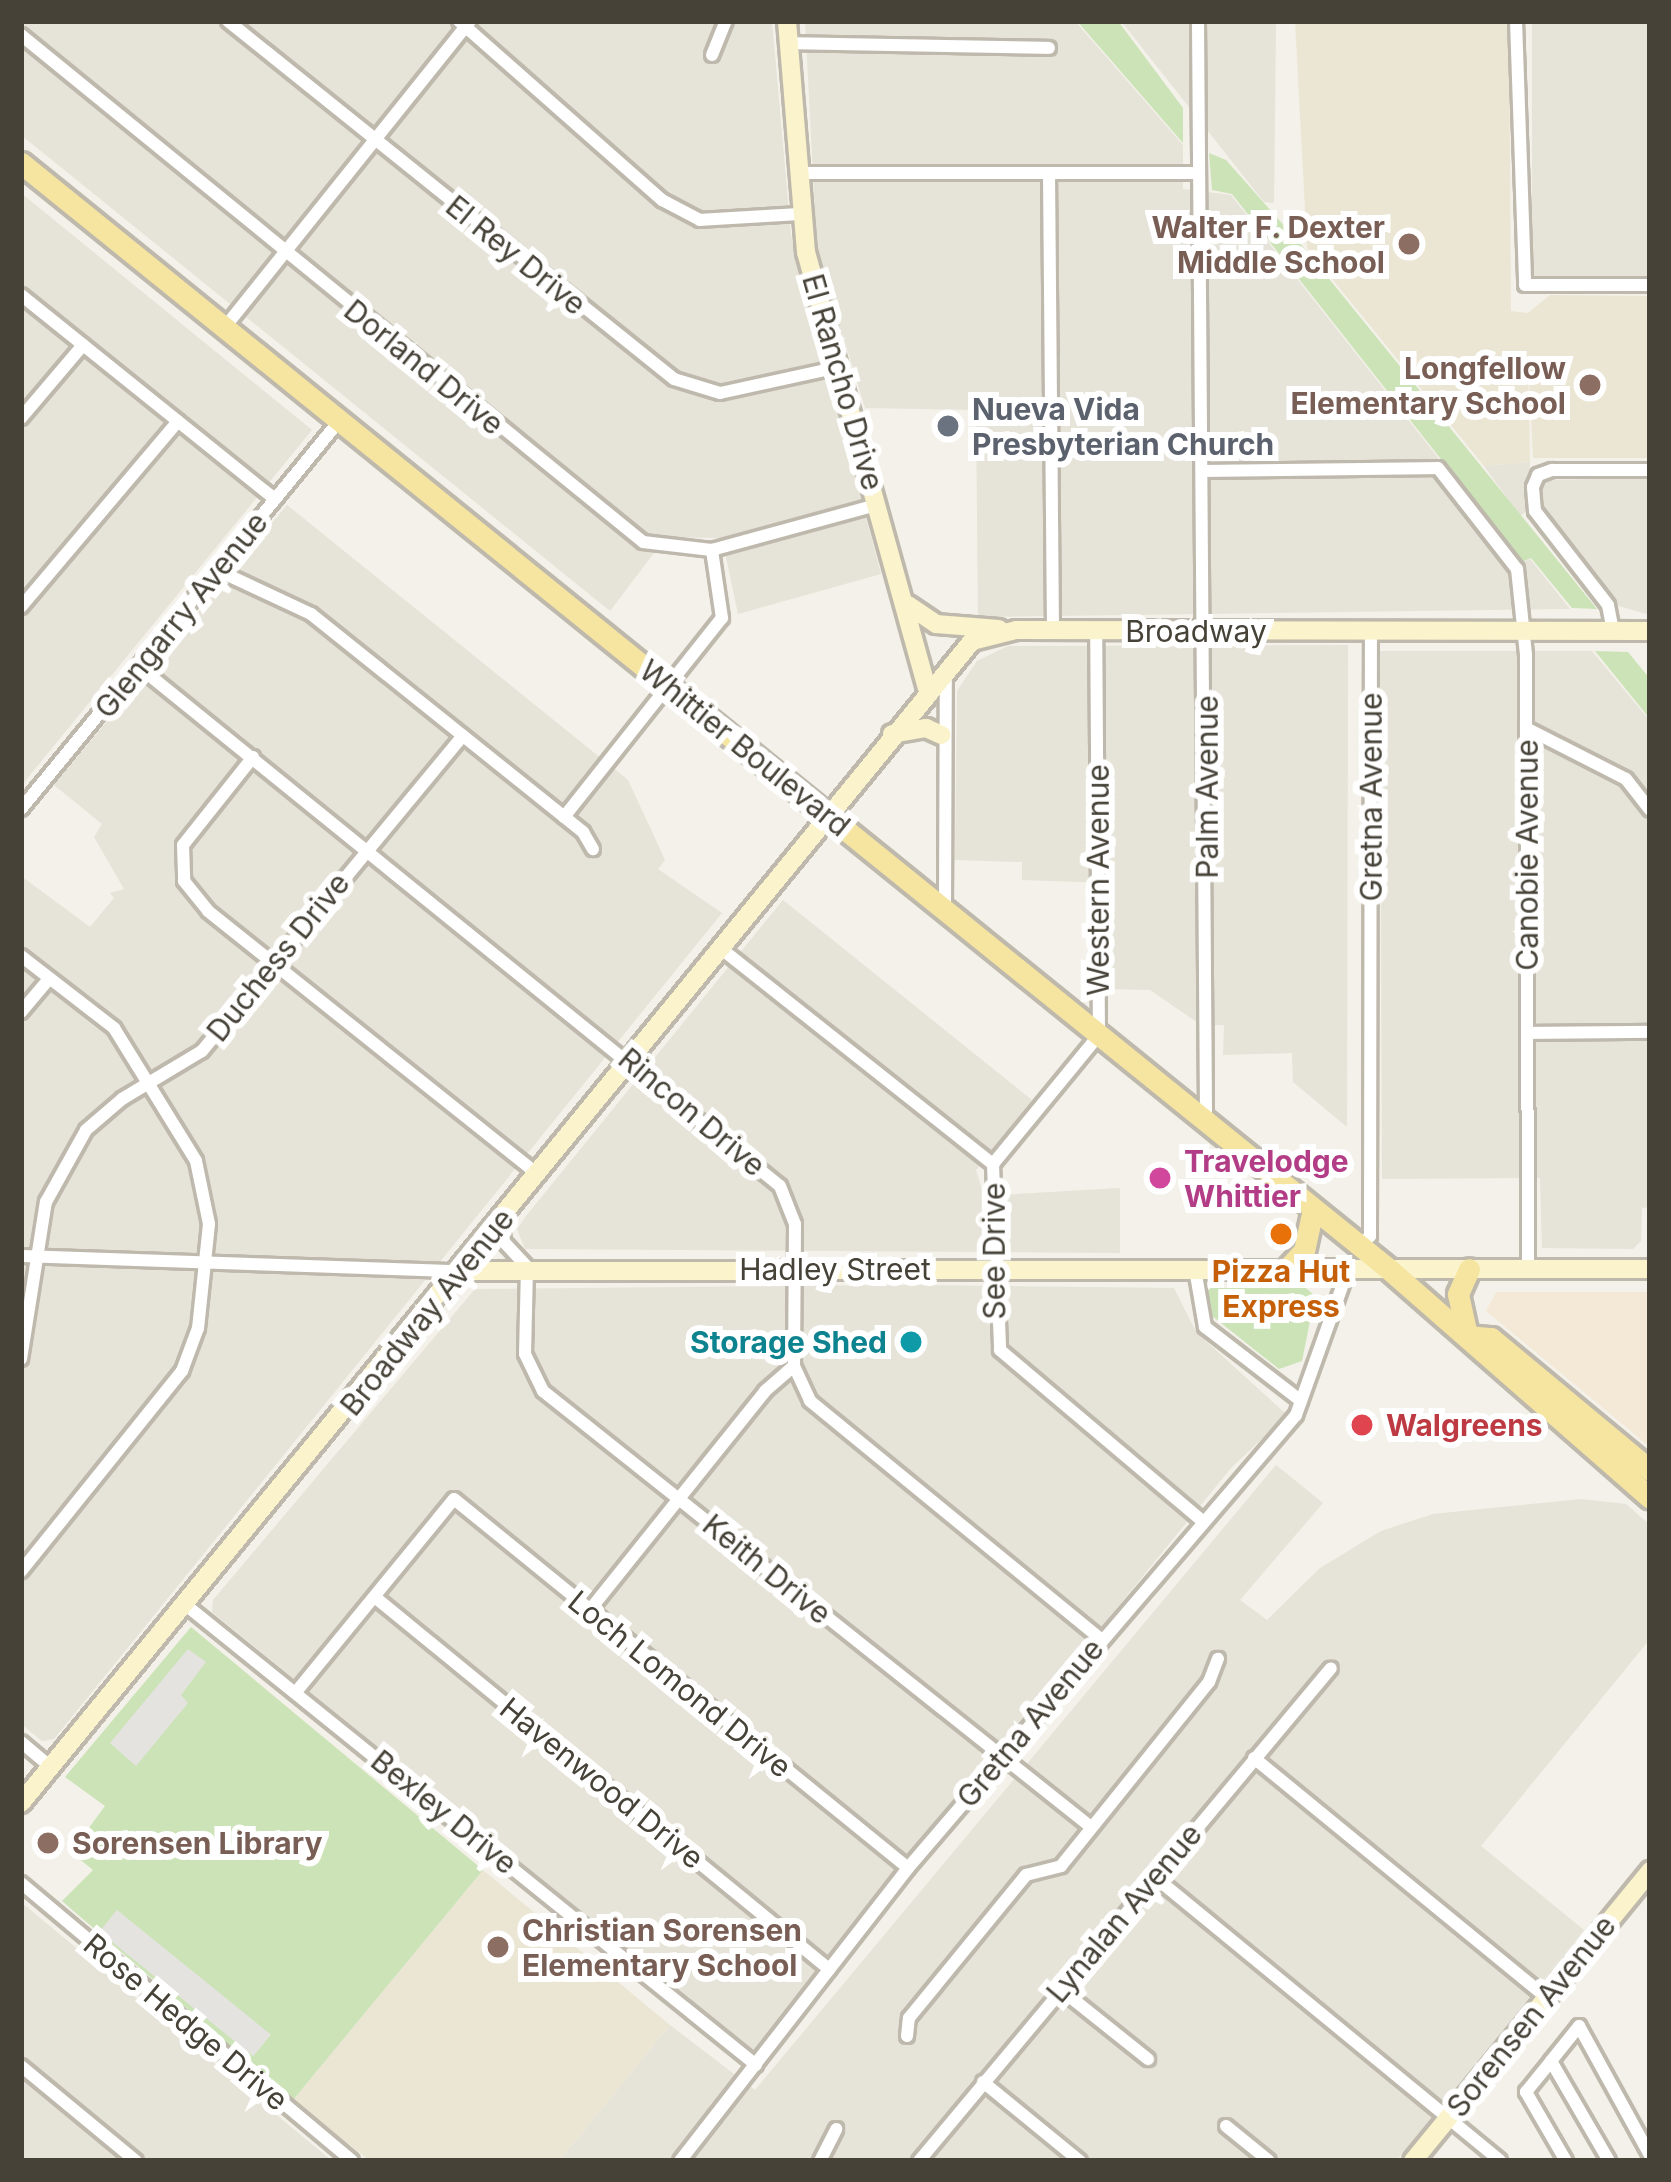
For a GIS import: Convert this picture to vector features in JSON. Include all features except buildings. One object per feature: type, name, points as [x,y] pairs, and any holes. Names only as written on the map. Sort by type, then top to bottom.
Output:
[{"type":"main road","name":"Whittier Boulevard","points":[[21,163],[1391,1271],[1467,1336],[1502,1374],[1650,1498]]},
{"type":"main road","points":[[1286,1270],[1304,1251],[1313,1209]]},
{"type":"main road","points":[[1467,1336],[1458,1294],[1468,1269]]},
{"type":"main road","name":"Whittier Boulevard","points":[[1467,1336],[1491,1338],[1650,1470]]},
{"type":"main road","points":[[1502,1374],[1548,1385]]},
{"type":"main road","points":[[1621,1474],[1650,1483]]},
{"type":"street","name":"El Rey Drive","points":[[228,21],[674,380],[719,393],[839,367]]},
{"type":"street","points":[[712,55],[726,21]]},
{"type":"street","name":"El Rancho Drive","points":[[787,21],[802,214],[839,367],[942,735]]},
{"type":"street","name":"Palm Avenue","points":[[1198,21],[1207,471],[1206,1121]]},
{"type":"street","points":[[1516,21],[1525,285],[1650,285]]},
{"type":"street","points":[[225,326],[465,23],[662,200],[700,220],[802,214]]},
{"type":"street","name":"Dorland Drive","points":[[21,35],[281,252],[643,542],[712,550],[878,505]]},
{"type":"street","points":[[789,43],[1049,48]]},
{"type":"street","points":[[798,173],[1198,173]]},
{"type":"street","points":[[1049,173],[1053,630]]},
{"type":"street","points":[[21,295],[275,500]]},
{"type":"street","points":[[21,418],[83,345]]},
{"type":"street","name":"Glengarry Avenue","points":[[21,809],[340,420]]},
{"type":"street","points":[[21,607],[178,422]]},
{"type":"street","name":"Canobie Avenue","points":[[1207,471],[1438,468],[1517,569],[1526,728],[1528,1269]]},
{"type":"street","points":[[1613,631],[1608,605],[1535,512],[1538,475],[1650,470]]},
{"type":"street","points":[[564,817],[722,618],[712,550]]},
{"type":"street","points":[[217,570],[311,614],[564,817],[593,849]]},
{"type":"street","points":[[904,602],[936,624],[1016,630]]},
{"type":"street","name":"Broadway","points":[[829,817],[950,660],[972,641],[1016,630],[1650,631]]},
{"type":"street","name":"Western Avenue","points":[[993,1164],[1099,1035],[1096,630]]},
{"type":"street","name":"Gretna Avenue","points":[[1359,1246],[1370,1236],[1371,631]]},
{"type":"street","name":"El Rancho Drive","points":[[945,908],[942,735],[950,660]]},
{"type":"street","name":"Rincon Drive","points":[[138,666],[632,1060],[780,1186],[795,1223],[794,1366]]},
{"type":"street","points":[[892,734],[926,728],[942,735]]},
{"type":"street","points":[[1526,728],[1626,779],[1650,810]]},
{"type":"street","name":"Duchess Drive","points":[[21,1359],[46,1202],[86,1130],[149,1082],[202,1051],[463,736]]},
{"type":"street","points":[[253,757],[196,825],[182,864],[208,911],[539,1175]]},
{"type":"street","name":"Broadway Avenue","points":[[21,1803],[829,817]]},
{"type":"street","name":"See Drive","points":[[719,947],[993,1164],[995,1338],[1009,1362],[1201,1520]]},
{"type":"street","points":[[21,956],[114,1028],[149,1082],[196,1161],[208,1261],[198,1328],[182,1371],[21,1571]]},
{"type":"street","points":[[21,1012],[49,979]]},
{"type":"street","points":[[1527,1033],[1650,1032]]},
{"type":"street","points":[[502,1220],[504,1242],[527,1267]]},
{"type":"street","name":"Hadley Street","points":[[21,1256],[461,1271],[527,1267],[1391,1271],[1650,1267]]},
{"type":"street","name":"Keith Drive","points":[[527,1267],[531,1373],[678,1498],[1091,1827]]},
{"type":"street","points":[[1195,1270],[1205,1327],[1301,1401]]},
{"type":"street","name":"Gretna Avenue","points":[[680,2161],[908,1868],[1201,1520],[1270,1448],[1301,1401],[1348,1270]]},
{"type":"street","points":[[590,1611],[678,1498],[794,1366],[824,1414],[1100,1639]]},
{"type":"street","name":"Loch Lomond Drive","points":[[376,1598],[454,1499],[908,1868]]},
{"type":"street","points":[[296,1692],[376,1598]]},
{"type":"street","name":"Havenwood Drive","points":[[376,1598],[829,1969]]},
{"type":"street","name":"Bexley Drive","points":[[187,1606],[756,2065]]},
{"type":"street","points":[[907,2036],[909,2018],[1026,1875],[1060,1866],[1210,1682],[1218,1659]]},
{"type":"street","name":"Lynalan Avenue","points":[[919,2161],[1330,1668]]},
{"type":"street","points":[[21,1742],[50,1766]]},
{"type":"street","points":[[1254,1758],[1546,1997]]},
{"type":"street","name":"Sorensen Avenue","points":[[1413,2161],[1650,1871]]},
{"type":"street","points":[[1156,1878],[1500,2161]]},
{"type":"street","name":"Rose Hedge Drive","points":[[21,1883],[352,2161]]},
{"type":"street","points":[[1059,1988],[1148,2059]]},
{"type":"street","points":[[1565,2161],[1526,2092],[1579,2026],[1650,2155]]},
{"type":"street","points":[[1550,2061],[1609,2161]]},
{"type":"street","points":[[21,2066],[136,2161]]},
{"type":"street","points":[[983,2082],[1080,2161]]},
{"type":"street","points":[[1226,2126],[1269,2161]]},
{"type":"street","points":[[820,2161],[836,2129]]},
{"type":"shaded area","points":[[21,21],[772,21],[791,235],[881,574],[738,614],[722,538],[666,537],[610,611],[21,135]]},
{"type":"shaded area","points":[[805,21],[1075,21],[1183,145],[1183,189],[1231,195],[1521,563],[1530,559],[1570,609],[978,617],[976,410],[865,408],[817,251]]},
{"type":"shaded area","points":[[1121,21],[1276,21],[1274,203],[1264,202]]},
{"type":"shaded area","name":"Walter F. Dexter Middle School","points":[[1295,21],[1509,21],[1511,311],[1528,313],[1550,295],[1650,296],[1650,458],[1533,458],[1528,354],[1530,462],[1484,466],[1307,248]]},
{"type":"shaded area","points":[[1532,21],[1650,21],[1650,278],[1532,278]]},
{"type":"shaded area","points":[[21,193],[312,430],[21,786]]},
{"type":"shaded area","points":[[1530,462],[1526,512],[1520,516],[1484,466]]},
{"type":"shaded area","points":[[1650,478],[1650,615],[1619,606],[1539,505],[1545,480]]},
{"type":"shaded area","points":[[287,505],[628,780],[665,860],[658,869],[722,913],[54,1739],[42,1741],[21,1724],[21,876],[90,927],[114,898],[110,893],[124,889],[94,837],[102,824],[54,785]]},
{"type":"shaded area","points":[[1348,645],[1347,1127],[1293,1082],[1292,1053],[1223,1055],[1224,1025],[1201,1025],[1150,990],[1111,989],[1109,883],[1022,880],[1022,862],[955,860],[957,691],[977,661],[1008,646]]},
{"type":"shaded area","points":[[1380,651],[1592,651],[1650,721],[1650,1207],[1642,1208],[1641,1241],[1633,1249],[1542,1248],[1540,1178],[1382,1179]]},
{"type":"shaded area","points":[[783,900],[1032,1100],[976,1170],[984,1196],[1120,1188],[1120,1253],[525,1249],[517,1229],[526,1216]]},
{"type":"shaded area","points":[[1174,1288],[1196,1332],[1287,1415],[1231,1468],[754,2053],[212,1612],[213,1600],[475,1289]]},
{"type":"shaded area","points":[[1496,1292],[1650,1292],[1650,1447],[1486,1311]]},
{"type":"shaded area","points":[[1276,1465],[1323,1503],[1240,1600],[1267,1620],[1320,1568],[1381,1531],[1433,1514],[1581,1499],[1626,1504],[1650,1525],[1650,1639],[1481,1846],[1584,1930],[1396,2161],[559,2161],[670,2025],[755,2090]]},
{"type":"shaded area","points":[[188,1649],[206,1662],[181,1695],[188,1703],[136,1766],[110,1743]]},
{"type":"shaded area","name":"Christian Sorensen Elementary School","points":[[483,1870],[670,2025],[559,2161],[370,2161],[293,2100]]},
{"type":"shaded area","points":[[21,1902],[332,2161],[21,2161]]},
{"type":"shaded area","points":[[117,1910],[271,2035],[253,2056],[99,1932]]},
{"type":"green space","points":[[1077,21],[1118,21],[1183,108],[1183,143]]},
{"type":"green space","points":[[1209,153],[1226,160],[1304,248],[1597,609],[1572,608],[1531,558],[1522,562],[1232,194],[1212,190]]},
{"type":"green space","points":[[1595,651],[1628,652],[1650,679],[1650,719]]},
{"type":"green space","points":[[1211,1288],[1306,1288],[1315,1296],[1302,1361],[1279,1369],[1211,1315],[1204,1294]]},
{"type":"green space","points":[[191,1627],[483,1870],[293,2100],[62,1901],[93,1870],[71,1852],[105,1806],[65,1777]]},
{"type":"place","name":"Walter F. Dexter Middle School","points":[[1409,244]]},
{"type":"place","name":"Longfellow Elementary School","points":[[1590,385]]},
{"type":"place","name":"Nueva Vida Presbyterian Church","points":[[948,426]]},
{"type":"place","name":"Travelodge Whittier","points":[[1160,1178]]},
{"type":"place","name":"Pizza Hut Express","points":[[1281,1234]]},
{"type":"place","name":"Storage Shed","points":[[911,1342]]},
{"type":"place","name":"Walgreens","points":[[1362,1425]]},
{"type":"place","name":"Sorensen Library","points":[[48,1843]]},
{"type":"place","name":"Christian Sorensen Elementary School","points":[[498,1947]]}]
